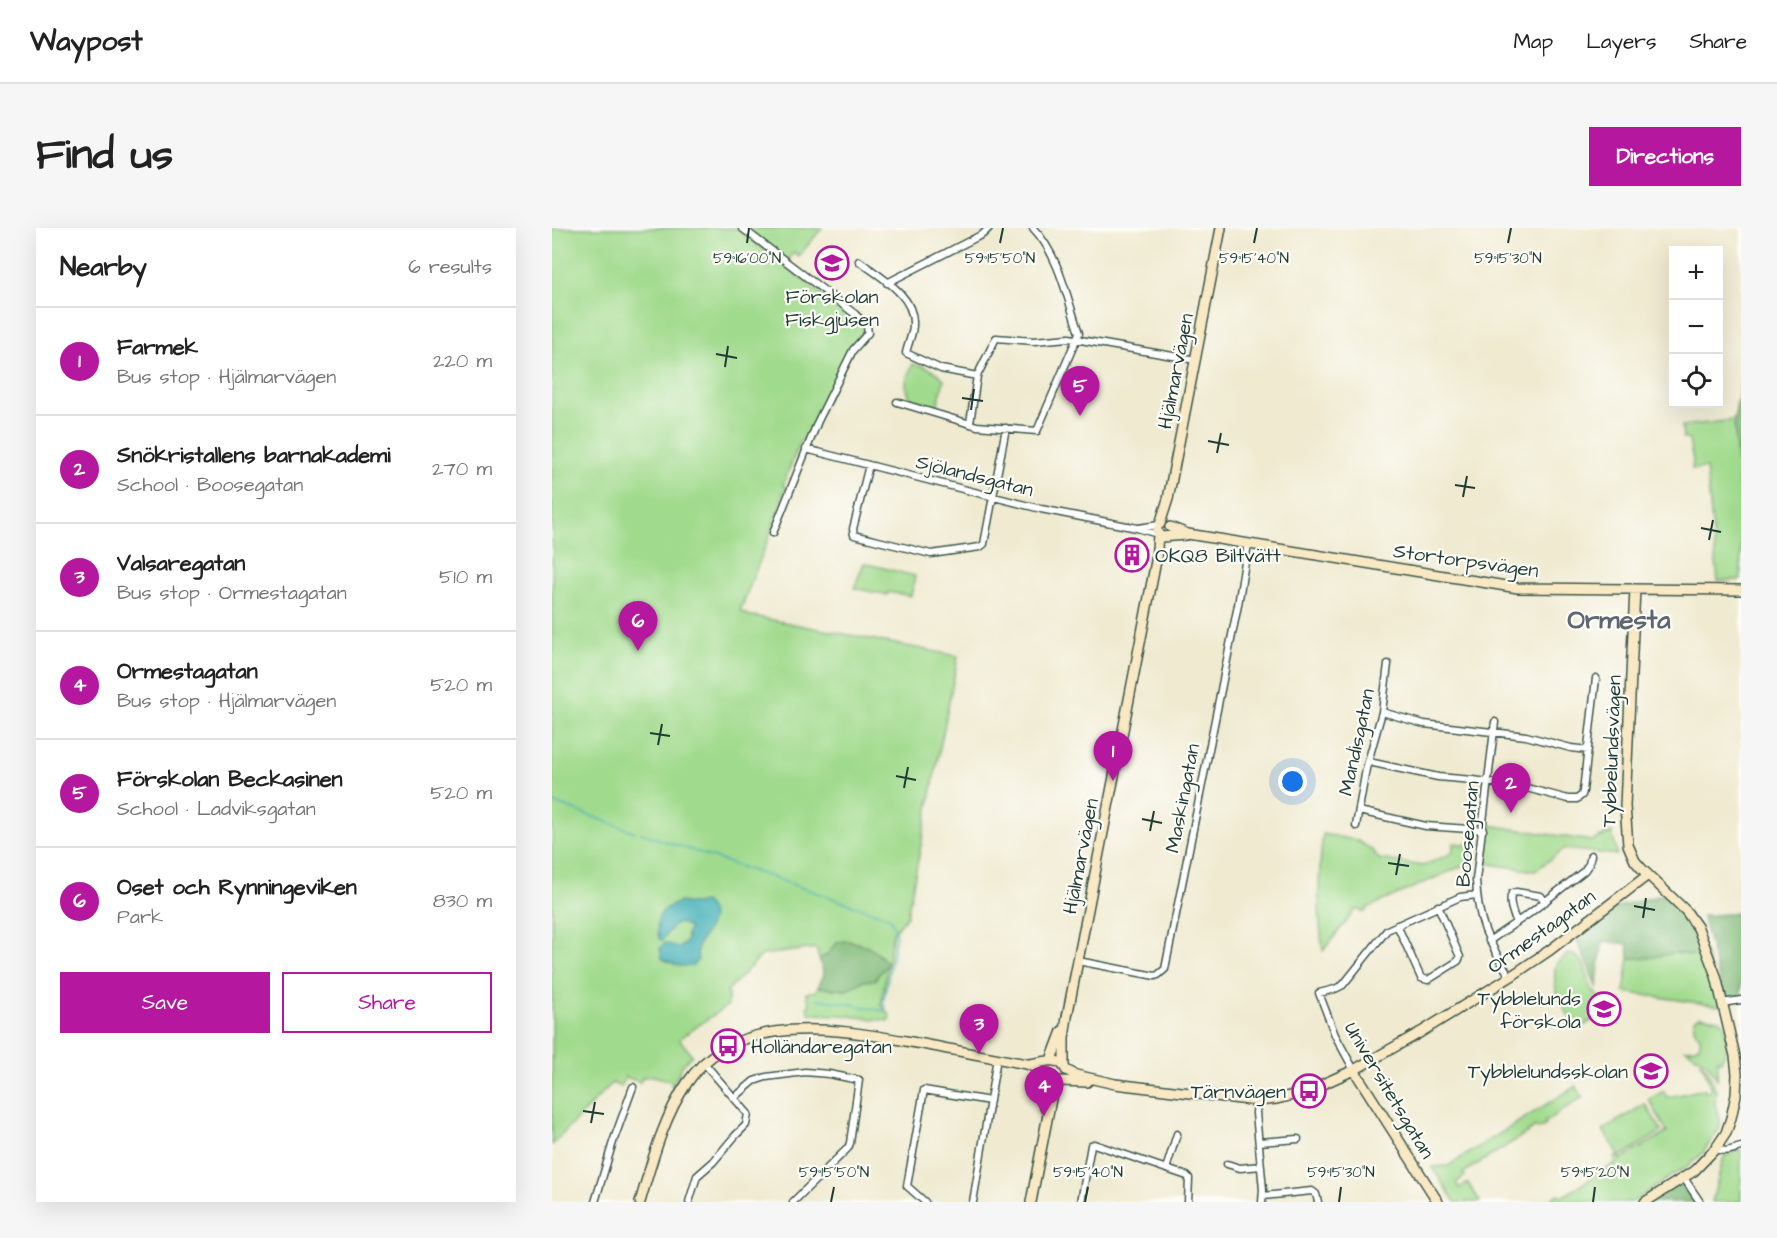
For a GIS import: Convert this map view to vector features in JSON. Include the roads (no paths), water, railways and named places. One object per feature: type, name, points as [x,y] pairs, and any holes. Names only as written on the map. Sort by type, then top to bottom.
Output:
[{"type":"street","points":[[742,228],[855,314],[868,329],[867,336],[856,345],[849,357],[806,449],[773,533]]},
{"type":"street","points":[[887,282],[983,234],[989,228]]},
{"type":"street","points":[[897,402],[977,426],[1037,431],[1079,333],[1059,272],[1043,239],[1033,228]]},
{"type":"street","name":"Hjälmarvägen","points":[[1065,1068],[1067,1017],[1156,561],[1170,507],[1168,499],[1221,228]]},
{"type":"street","points":[[859,261],[905,298],[912,312],[913,328],[906,353],[941,369],[977,376]]},
{"type":"street","points":[[970,423],[977,376],[996,338],[1024,341],[1067,338],[1196,360]]},
{"type":"street","points":[[869,465],[853,532],[856,535],[931,554],[980,547],[984,544],[1006,429]]},
{"type":"street","name":"Sjölandsgatan","points":[[806,449],[1079,517],[1137,528],[1164,530]]},
{"type":"street","name":"Stortorpsvägen","points":[[1164,530],[1533,590],[1741,590]]},
{"type":"street","name":"Maskingatan","points":[[1078,961],[1149,975],[1158,975],[1165,969],[1238,605],[1248,544]]},
{"type":"street","name":"Tybbelundsvägen","points":[[1635,589],[1626,837],[1635,861],[1693,919],[1712,963],[1735,1056],[1737,1085],[1728,1126],[1716,1148],[1704,1162],[1684,1178],[1645,1202]]},
{"type":"street","name":"Mandisgatan","points":[[1356,826],[1382,712],[1388,664]]},
{"type":"street","points":[[1369,762],[1438,777],[1524,787],[1568,799],[1577,799],[1583,791],[1596,678]]},
{"type":"street","points":[[1382,712],[1424,724],[1526,736],[1578,750],[1588,750]]},
{"type":"street","name":"Boosegatan","points":[[1495,722],[1476,880],[1479,914],[1489,941],[1510,977]]},
{"type":"street","points":[[1359,811],[1426,826],[1483,830]]},
{"type":"street","points":[[1489,941],[1545,902],[1584,871],[1591,855]]},
{"type":"street","name":"Ormestagatan","points":[[1059,1081],[1115,1084],[1257,1101],[1305,1092],[1354,1070],[1510,977],[1550,950],[1648,875]]},
{"type":"street","points":[[1517,922],[1510,900],[1512,893],[1541,896],[1545,902]]},
{"type":"street","points":[[1438,906],[1460,957],[1458,961],[1428,980],[1421,978],[1397,925],[1438,906],[1462,896],[1477,895]]},
{"type":"street","name":"Universitetsgatan","points":[[1397,925],[1386,931],[1343,985],[1319,993],[1336,1037],[1354,1070],[1438,1202]]},
{"type":"street","points":[[1722,1003],[1741,1000]]},
{"type":"street","name":"Hjälmarvägen","points":[[1050,1061],[1067,1017]]},
{"type":"street","points":[[640,1202],[666,1126],[687,1083],[704,1063],[723,1049],[750,1037],[767,1033],[810,1030],[863,1033],[1027,1064],[1038,1069],[1052,1082],[1059,1081]]},
{"type":"street","points":[[973,1202],[997,1058]]},
{"type":"street","points":[[1027,1064],[1058,1060],[1065,1068],[1064,1076],[1052,1094],[1031,1202]]},
{"type":"street","points":[[1044,1135],[1044,1066],[1050,1061]]},
{"type":"street","points":[[689,1202],[697,1176],[713,1162],[746,1125],[748,1114],[704,1063]]},
{"type":"street","name":"Ormestagatan","points":[[1065,1068],[1076,1075],[1115,1084]]},
{"type":"street","points":[[734,1098],[754,1081],[766,1077],[805,1072],[859,1080],[848,1148],[793,1202]]},
{"type":"street","points":[[595,1202],[633,1087]]},
{"type":"street","points":[[925,1202],[907,1186],[924,1090],[990,1101]]},
{"type":"street","points":[[1257,1101],[1262,1199],[1312,1191],[1317,1194],[1318,1202]]},
{"type":"street","points":[[1166,1169],[1177,1134]]},
{"type":"street","points":[[1259,1142],[1298,1139]]},
{"type":"street","points":[[1081,1202],[1091,1145],[1118,1152],[1189,1178],[1188,1202]]},
{"type":"street","points":[[1716,1148],[1724,1151],[1741,1147]]},
{"type":"street","points":[[1227,1164],[1240,1168],[1261,1166]]},
{"type":"street","points":[[1684,1178],[1700,1202]]},
{"type":"water","points":[[679,902],[695,904],[704,902],[712,913],[710,924],[697,948],[698,960],[692,966],[679,966],[662,959],[660,948],[665,943],[679,947],[687,940],[686,934],[689,928],[681,923],[674,925],[662,940],[659,939],[657,925],[660,915],[667,908]]},
{"type":"waterway","points":[[552,802],[635,832]]},
{"type":"waterway","points":[[641,833],[891,918],[896,934],[883,1004],[886,1008],[883,1011],[817,999]]},
{"type":"place","name":"Förskolan Fiskgjusen","points":[[832,263]]},
{"type":"place","name":"Förskolan Beckasinen","points":[[1080,416]]},
{"type":"place","name":"OKQ8 Biltvätt","points":[[1132,555]]},
{"type":"place","name":"Oset och Rynningeviken","points":[[638,651]]},
{"type":"place","name":"Farmek","points":[[1113,781]]},
{"type":"place","name":"Snökristallens barnakademi","points":[[1511,813]]},
{"type":"place","name":"Tybblelunds förskola","points":[[1604,1009]]},
{"type":"place","name":"Holländaregatan","points":[[728,1046]]},
{"type":"place","name":"Valsaregatan","points":[[979,1054]]},
{"type":"place","name":"Tybblelundsskolan","points":[[1651,1071]]},
{"type":"place","name":"Tärnvägen","points":[[1309,1091]]},
{"type":"place","name":"Ormestagatan","points":[[1044,1116]]},
{"type":"district","name":"Ormesta","points":[[1619,619]]}]
